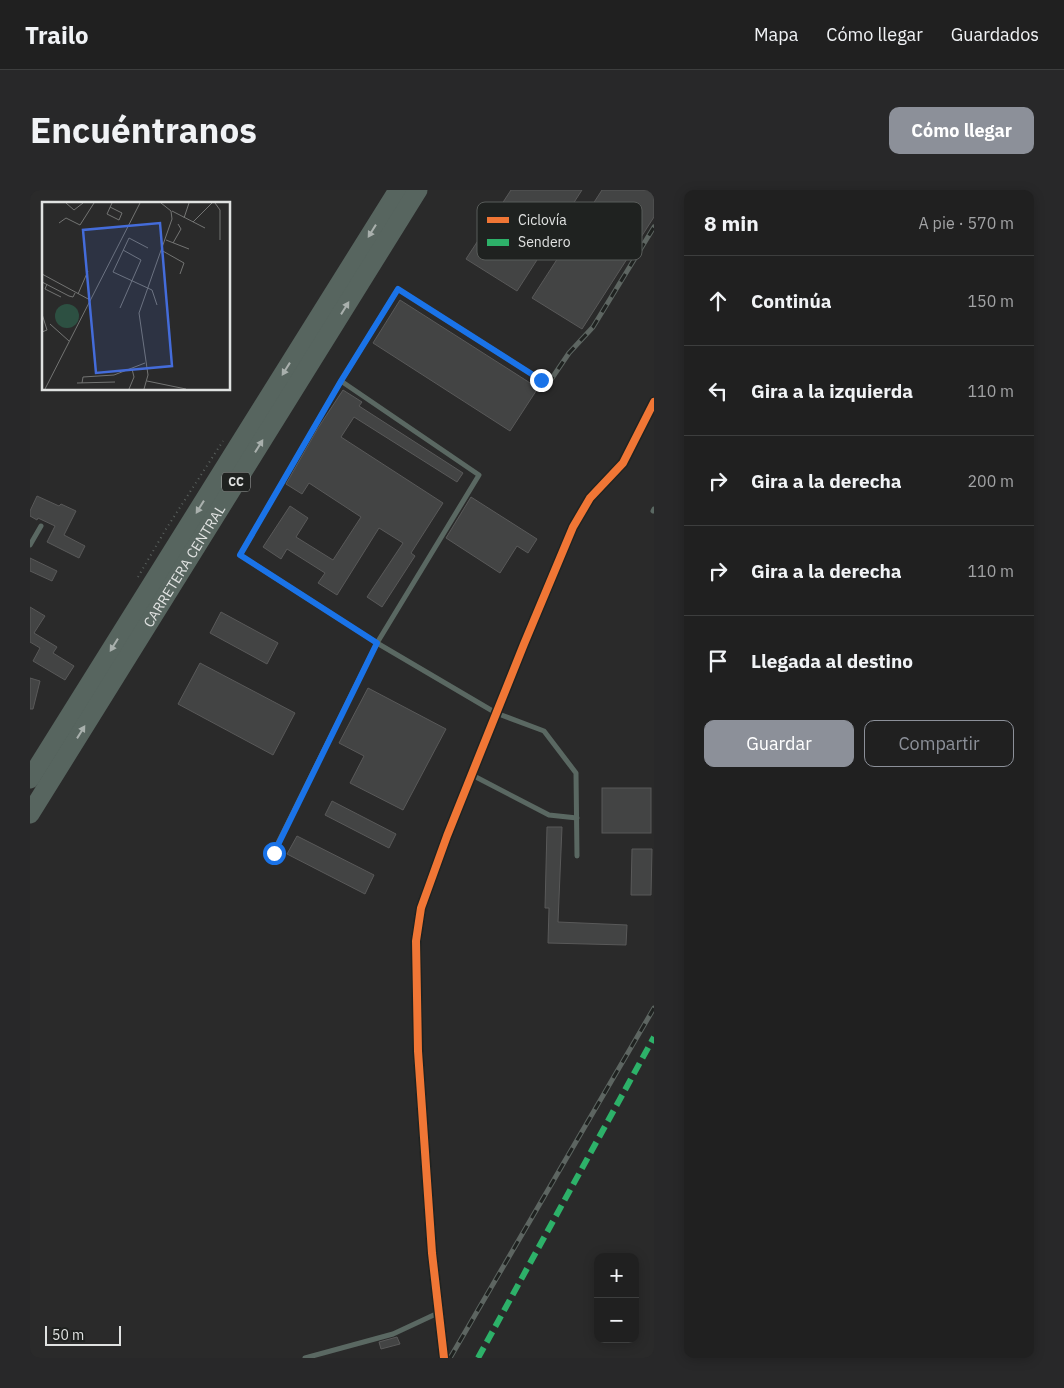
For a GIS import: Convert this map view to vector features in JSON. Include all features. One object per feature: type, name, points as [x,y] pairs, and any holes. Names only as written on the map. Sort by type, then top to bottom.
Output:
[{"type":"highway","name":"CARRETERA CENTRAL","points":[[30,814],[38,769],[398,190]]},
{"type":"highway","name":"CARRETERA CENTRAL","points":[[38,769],[418,190]]},
{"type":"street","points":[[444,1358],[432,1253],[418,1051],[416,941],[421,908],[496,712],[573,527],[590,498],[623,463],[652,409]]},
{"type":"lane","points":[[541,380],[398,289],[341,381],[240,555],[377,643],[496,712],[544,731],[576,773],[578,856]]},
{"type":"lane","points":[[274,853],[377,643],[479,475],[341,381]]},
{"type":"lane","points":[[30,545],[41,526]]},
{"type":"lane","points":[[471,775],[549,815],[577,818]]},
{"type":"lane","points":[[305,1358],[326,1355],[393,1334],[438,1313]]},
{"type":"building","points":[[511,190],[582,190],[574,202],[503,202]]},
{"type":"building","points":[[602,190],[654,190],[654,217],[642,236],[642,202],[594,202]]},
{"type":"building","points":[[477,242],[477,260],[537,260],[517,291],[466,259]]},
{"type":"building","points":[[557,260],[626,260],[582,329],[532,298]]},
{"type":"building","points":[[400,300],[538,388],[510,431],[373,343]]},
{"type":"building","points":[[343,390],[362,402],[359,406],[463,473],[457,482],[354,417],[341,437],[443,503],[411,553],[415,556],[382,607],[367,597],[403,543],[379,528],[337,595],[318,583],[325,573],[287,549],[281,559],[263,547],[290,506],[308,518],[296,537],[333,560],[361,517],[309,483],[302,494],[286,484],[318,428]]},
{"type":"building","points":[[37,496],[76,511],[64,535],[85,546],[79,558],[47,542],[55,526],[30,516],[30,511]]},
{"type":"building","points":[[471,497],[537,539],[528,553],[517,546],[500,573],[446,538]]},
{"type":"building","points":[[30,558],[57,571],[52,581],[30,571]]},
{"type":"building","points":[[30,607],[45,616],[34,633],[57,647],[53,653],[74,666],[65,680],[33,661],[40,648],[30,642]]},
{"type":"building","points":[[221,612],[278,643],[267,664],[210,633]]},
{"type":"building","points":[[200,663],[295,713],[273,755],[178,704]]},
{"type":"building","points":[[30,678],[40,681],[33,709],[30,709]]},
{"type":"building","points":[[368,688],[446,729],[403,810],[350,783],[364,756],[339,743]]},
{"type":"building","points":[[602,788],[651,788],[651,833],[602,833]]},
{"type":"building","points":[[332,801],[396,834],[389,848],[325,815]]},
{"type":"building","points":[[547,827],[562,827],[558,922],[627,925],[626,945],[548,943],[549,908],[545,908]]},
{"type":"building","points":[[297,836],[374,875],[365,894],[287,854]]},
{"type":"building","points":[[632,849],[652,849],[651,895],[631,895]]},
{"type":"building","points":[[397,1337],[400,1344],[381,1349],[379,1342]]},
{"type":"railway","points":[[642,247],[654,227]]},
{"type":"railway","points":[[548,384],[569,353],[593,327],[634,260]]},
{"type":"railway","points":[[450,1358],[654,1008]]},
{"type":"marked path","points":[[478,1358],[654,1037]]},
{"type":"cycle path","points":[[444,1358],[432,1253],[418,1051],[416,941],[421,908],[447,836],[573,527],[590,498],[623,463],[654,402]]},
{"type":"route","points":[[274,853],[377,643],[240,555],[341,381],[398,289],[541,380]]}]
